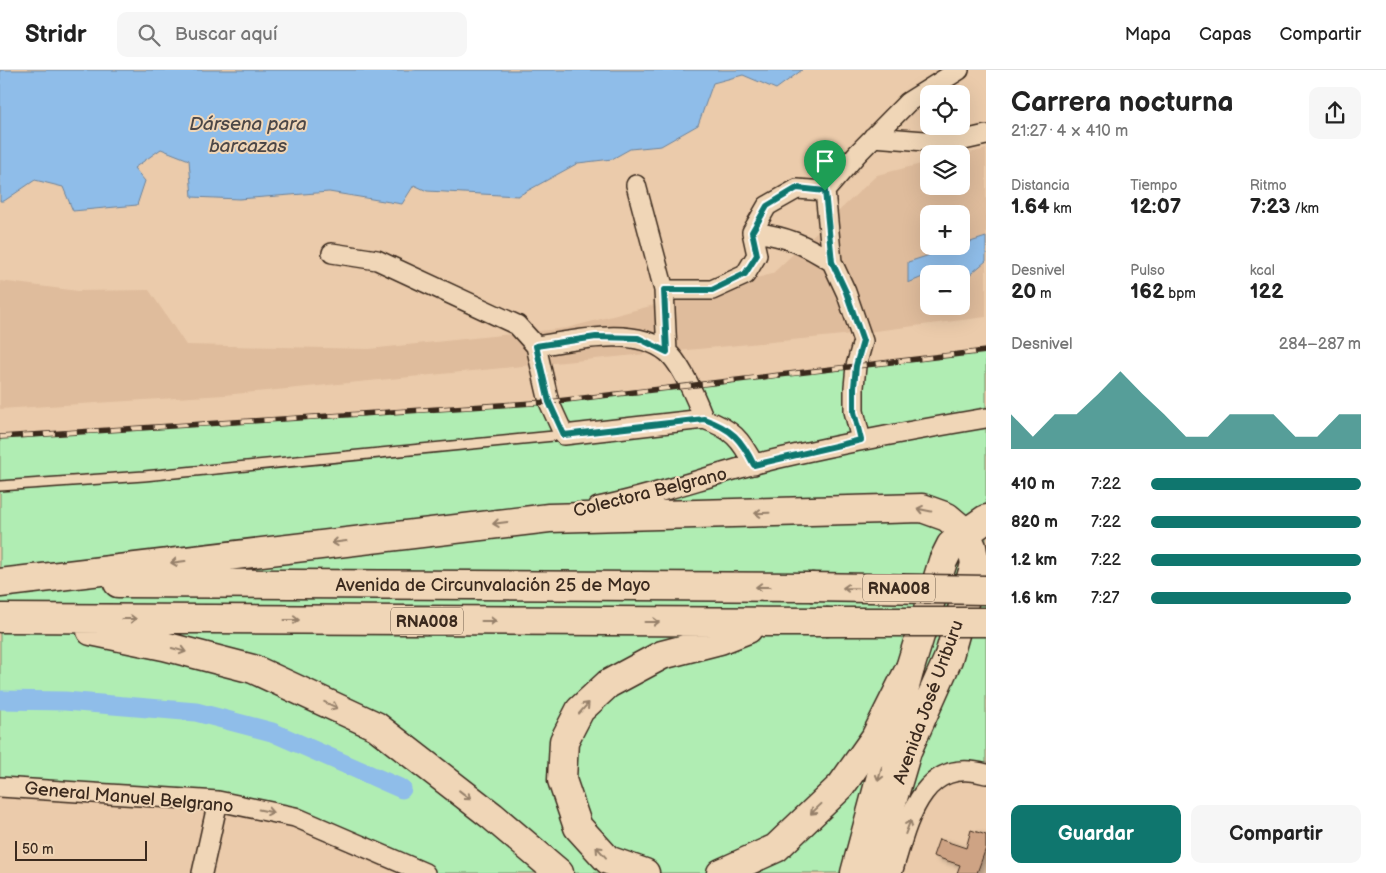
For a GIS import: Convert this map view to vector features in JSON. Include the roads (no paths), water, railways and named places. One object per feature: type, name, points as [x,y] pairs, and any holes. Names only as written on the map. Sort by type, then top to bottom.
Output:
[{"type":"main road","points":[[0,583],[549,518],[922,508],[976,526]]},
{"type":"main road","name":"Avenida José Uriburu","points":[[856,873],[910,668],[943,561],[951,545],[976,526]]},
{"type":"main road","name":"Avenida José Uriburu","points":[[871,873],[908,751],[948,659],[975,564],[972,547],[976,526]]},
{"type":"main road","name":"Avenida de Circunvalación 25 de Mayo","points":[[0,583],[811,587],[986,590]]},
{"type":"main road","name":"Avenida de Circunvalación 25 de Mayo","points":[[0,618],[765,623],[986,622]]},
{"type":"main road","name":"RNA008","points":[[28,618],[164,646],[252,669],[376,726],[492,816],[559,873]]},
{"type":"main road","points":[[644,873],[608,860],[578,827],[562,780],[564,741],[580,710],[608,684],[662,655],[720,640],[765,623]]},
{"type":"main road","points":[[722,873],[776,848],[841,786],[876,738],[910,668]]},
{"type":"street","points":[[861,440],[854,412],[854,387],[856,366],[863,341],[846,292],[832,262],[825,191],[873,137],[908,102],[959,70]]},
{"type":"street","points":[[873,137],[951,143],[986,135]]},
{"type":"street","points":[[636,185],[664,290],[667,352]]},
{"type":"street","points":[[664,290],[712,290],[745,274],[757,255],[752,232],[767,206],[797,188],[825,191]]},
{"type":"street","points":[[752,232],[774,235],[805,245],[832,262]]},
{"type":"street","points":[[332,253],[377,260],[517,325],[536,346],[549,402],[564,435],[704,419],[726,426],[744,444],[754,465]]},
{"type":"street","points":[[536,346],[596,337],[638,338],[667,352],[691,387],[704,419]]},
{"type":"street","name":"Colectora Belgrano","points":[[549,518],[646,498],[754,465],[861,440],[986,418]]},
{"type":"street","points":[[892,873],[916,806],[931,782],[952,772],[970,769],[986,774]]},
{"type":"street","name":"General Manuel Belgrano","points":[[0,787],[218,802],[295,817],[425,873]]},
{"type":"street","points":[[202,873],[218,802]]},
{"type":"lane","points":[[0,486],[144,476],[564,435]]},
{"type":"water","name":"Dársena para barcazas","points":[[0,70],[802,70],[776,89],[743,75],[713,83],[698,125],[661,146],[630,149],[612,159],[578,163],[518,196],[427,191],[414,185],[402,204],[329,192],[239,199],[192,197],[189,160],[161,149],[134,168],[145,181],[137,205],[73,211],[63,187],[35,180],[4,201],[0,201]]},
{"type":"water","points":[[986,237],[986,261],[970,274],[970,265],[920,265],[920,278],[908,283],[908,262],[930,255],[970,255],[970,242]]},
{"type":"waterway","points":[[0,700],[65,701],[196,712],[272,732],[402,789]]},
{"type":"railway","points":[[0,437],[549,402],[986,351]]}]
